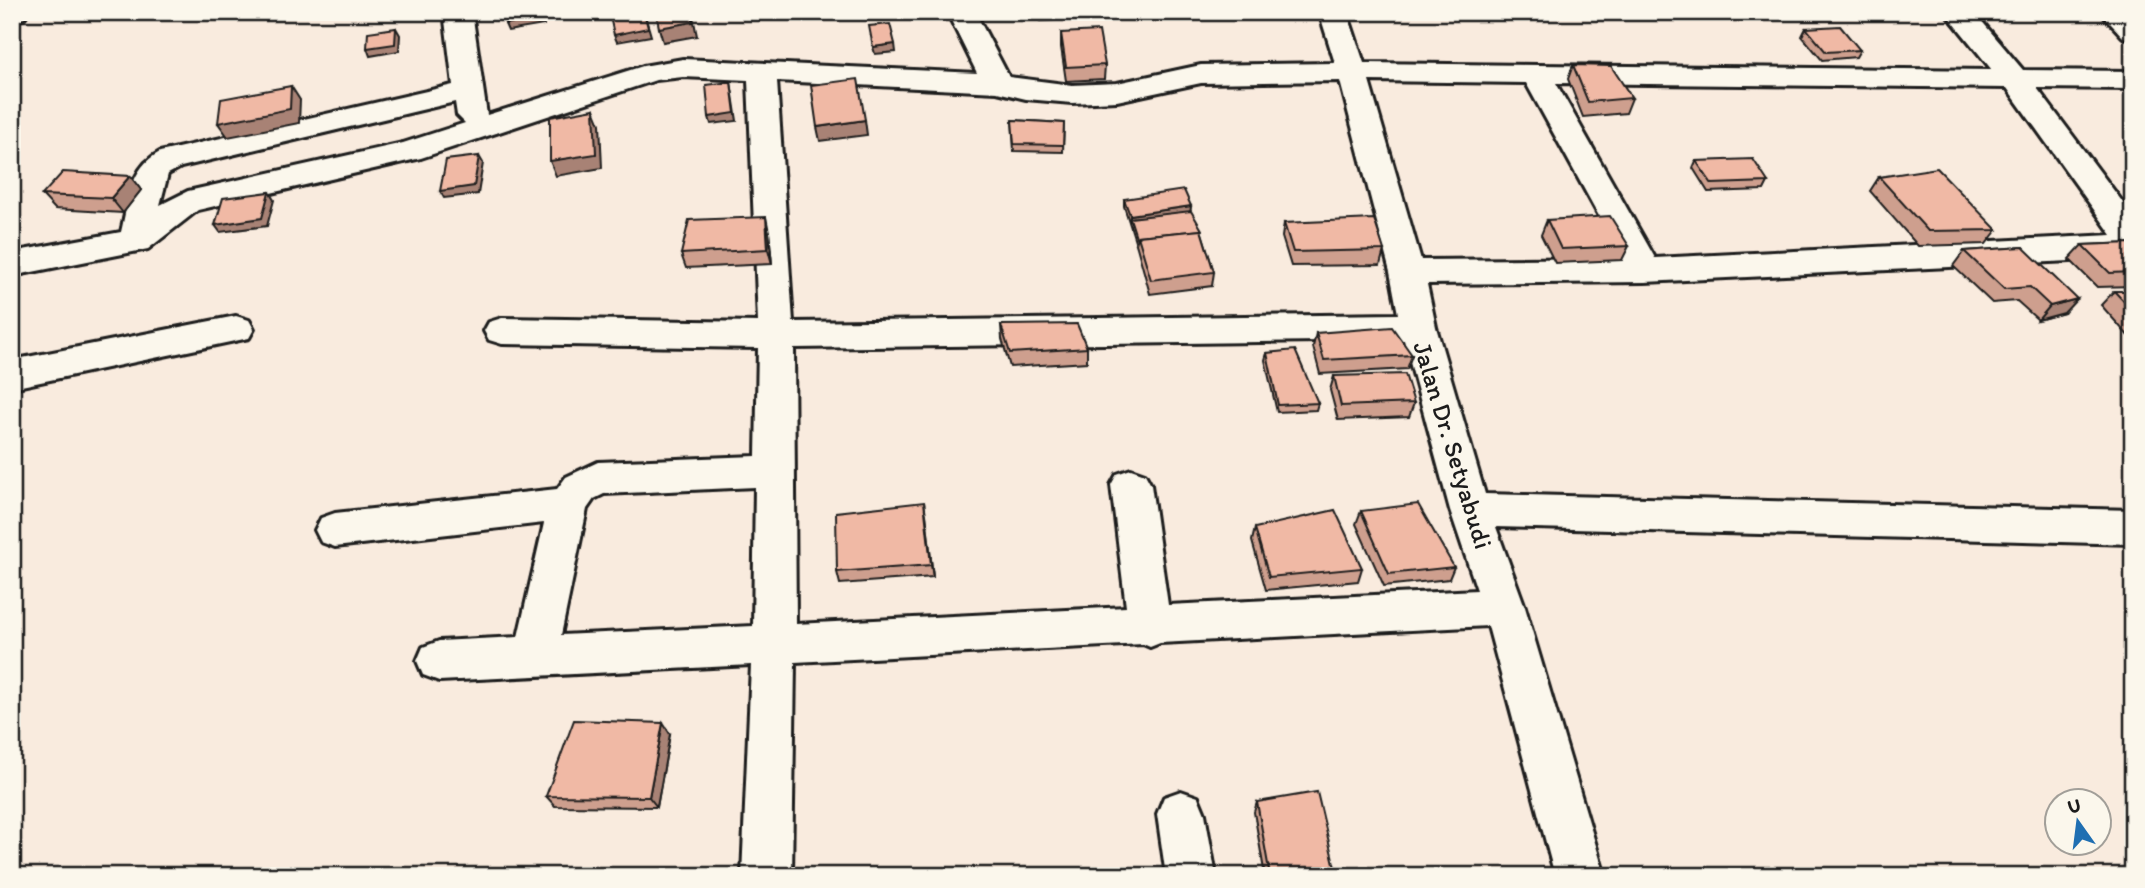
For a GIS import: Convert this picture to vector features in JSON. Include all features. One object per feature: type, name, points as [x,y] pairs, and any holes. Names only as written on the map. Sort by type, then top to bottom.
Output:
[{"type":"street","points":[[458,12],[474,131]]},
{"type":"street","points":[[961,12],[997,83]]},
{"type":"street","name":"Jalan Dr. Setyabudi","points":[[1333,12],[1353,72],[1407,272],[1418,327],[1470,510],[1504,607],[1580,876]]},
{"type":"street","points":[[1959,12],[2016,80],[2133,240]]},
{"type":"street","points":[[2115,12],[2133,31]]},
{"type":"street","points":[[12,264],[135,241],[150,233],[160,221],[188,202],[411,151],[653,72],[683,68],[997,83],[1072,94],[1117,92],[1201,74],[1353,72],[2133,80]]},
{"type":"street","points":[[762,71],[776,335],[773,471],[774,646],[766,876]]},
{"type":"street","points":[[1536,74],[1645,270]]},
{"type":"street","points":[[135,241],[150,177],[156,167],[171,159],[468,90]]},
{"type":"street","points":[[1407,272],[1645,270],[2133,246]]},
{"type":"street","points":[[502,331],[776,335],[1418,327]]},
{"type":"street","points":[[12,373],[236,329]]},
{"type":"street","points":[[535,657],[568,504],[580,488],[598,478],[773,471]]},
{"type":"street","points":[[1131,485],[1150,628]]},
{"type":"street","points":[[335,530],[568,504]]},
{"type":"street","points":[[1470,510],[2133,527]]},
{"type":"street","points":[[439,662],[1150,628],[1504,607]]},
{"type":"street","points":[[1181,814],[1191,876]]},
{"type":"building","points":[[505,12],[541,12],[541,18],[505,24]]},
{"type":"building","points":[[644,12],[648,28],[614,35],[610,16]]},
{"type":"building","points":[[656,12],[691,12],[693,22],[659,28]]},
{"type":"building","points":[[890,24],[895,44],[873,47],[869,26]]},
{"type":"building","points":[[1840,26],[1860,50],[1826,52],[1806,28]]},
{"type":"building","points":[[396,28],[395,44],[367,48],[368,32]]},
{"type":"building","points":[[1099,31],[1105,65],[1066,67],[1061,33]]},
{"type":"building","points":[[1573,65],[1611,66],[1632,98],[1588,102]]},
{"type":"building","points":[[858,79],[865,120],[817,127],[811,85]]},
{"type":"building","points":[[731,82],[735,113],[709,117],[706,85]]},
{"type":"building","points":[[291,86],[290,109],[218,123],[221,99]]},
{"type":"building","points":[[594,109],[596,154],[550,161],[550,117]]},
{"type":"building","points":[[1012,120],[1064,123],[1063,145],[1014,144]]},
{"type":"building","points":[[479,156],[474,186],[440,191],[446,160]]},
{"type":"building","points":[[1753,159],[1768,182],[1712,184],[1696,161]]},
{"type":"building","points":[[1937,168],[1997,230],[1928,231],[1879,177]]},
{"type":"building","points":[[63,172],[130,176],[111,198],[42,195]]},
{"type":"building","points":[[1184,190],[1191,206],[1130,215],[1124,199]]},
{"type":"building","points":[[269,192],[262,218],[215,225],[223,198]]},
{"type":"building","points":[[1191,211],[1202,230],[1138,236],[1137,240],[1130,218]]},
{"type":"building","points":[[1610,216],[1629,246],[1561,249],[1547,220]]},
{"type":"building","points":[[766,217],[768,249],[681,254],[689,220]]},
{"type":"building","points":[[1374,219],[1384,250],[1293,252],[1284,223]]},
{"type":"building","points":[[1201,230],[1214,272],[1151,280],[1138,236]]},
{"type":"building","points":[[2133,243],[2133,272],[2110,273],[2082,245]]},
{"type":"building","points":[[2023,247],[2077,299],[2050,306],[2030,287],[2004,289],[1964,251]]},
{"type":"building","points":[[2114,291],[2133,291],[2133,311]]},
{"type":"building","points":[[1077,324],[1087,348],[1010,353],[1001,325]]},
{"type":"building","points":[[1392,327],[1412,355],[1324,360],[1316,333]]},
{"type":"building","points":[[1295,350],[1318,403],[1278,405],[1267,353]]},
{"type":"building","points":[[1405,374],[1414,403],[1341,406],[1334,376]]},
{"type":"building","points":[[924,502],[931,565],[837,572],[836,512]]},
{"type":"building","points":[[1418,504],[1454,567],[1389,574],[1361,511]]},
{"type":"building","points":[[1335,510],[1362,568],[1269,577],[1255,528]]},
{"type":"building","points":[[574,720],[663,723],[649,797],[546,796]]},
{"type":"building","points":[[1317,792],[1337,876],[1270,876],[1257,802]]}]
